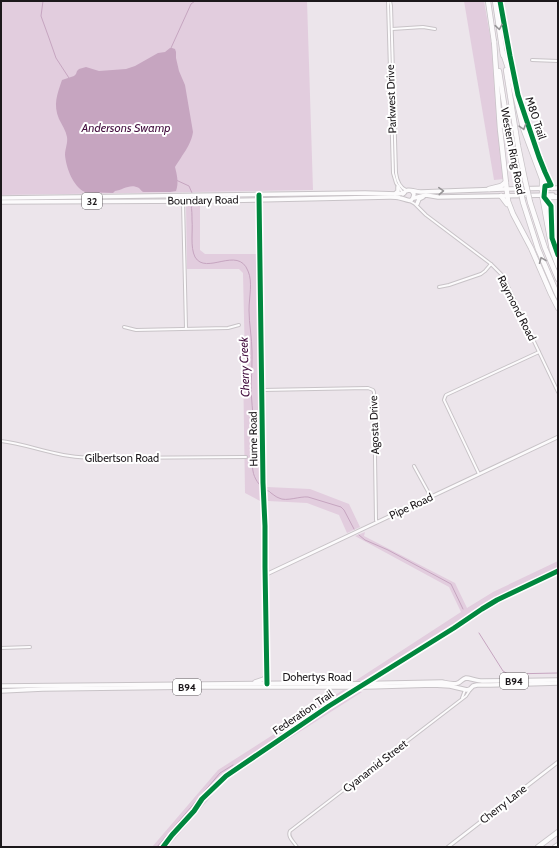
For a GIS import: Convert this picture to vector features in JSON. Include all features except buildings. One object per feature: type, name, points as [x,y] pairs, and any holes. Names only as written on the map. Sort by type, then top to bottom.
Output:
[{"type":"highway","name":"Western Ring Road","points":[[488,1],[513,161],[523,202],[538,249],[558,296]]},
{"type":"highway","name":"Western Ring Road","points":[[495,1],[518,146],[525,180],[530,202],[545,248],[558,279]]},
{"type":"highway","points":[[494,41],[500,129],[509,205],[531,248],[558,308]]},
{"type":"highway","points":[[503,53],[511,77],[521,121],[542,180],[542,196],[552,250],[558,266]]},
{"type":"highway","points":[[533,153],[547,183],[552,188]]},
{"type":"highway","points":[[489,190],[506,182]]},
{"type":"highway","points":[[501,196],[513,214]]},
{"type":"highway","points":[[546,216],[547,200],[558,196]]},
{"type":"highway","points":[[538,847],[558,832]]},
{"type":"main road","points":[[395,194],[398,191],[398,187]]},
{"type":"main road","points":[[405,199],[404,193],[410,190],[421,192],[558,188]]},
{"type":"main road","points":[[410,190],[414,193],[414,198]]},
{"type":"main road","name":"Boundary Road","points":[[259,197],[404,193]]},
{"type":"main road","points":[[410,201],[414,198],[426,196],[558,196]]},
{"type":"main road","points":[[417,204],[419,199],[426,196]]},
{"type":"main road","name":"Boundary Road","points":[[1,202],[259,197],[390,197],[405,199]]},
{"type":"main road","name":"Boundary Road","points":[[1,198],[183,198]]},
{"type":"main road","name":"32","points":[[405,199],[410,201]]},
{"type":"main road","points":[[240,684],[258,681],[264,679],[267,675]]},
{"type":"main road","name":"B94","points":[[461,682],[465,678],[482,681],[558,682]]},
{"type":"main road","points":[[470,679],[473,684],[471,688]]},
{"type":"main road","name":"Dohertys Road","points":[[130,686],[199,687],[311,683],[360,684],[442,682],[456,684],[461,682]]},
{"type":"main road","points":[[461,682],[464,690]]},
{"type":"main road","name":"B94","points":[[464,690],[479,685],[558,682]]},
{"type":"main road","name":"Dohertys Road","points":[[1,686],[76,687],[209,683],[267,685],[445,686],[464,690]]},
{"type":"main road","name":"Dohertys Road","points":[[1,691],[76,687]]},
{"type":"street","name":"Parkwest Drive","points":[[389,1],[391,6],[390,29],[394,143],[397,178],[403,188],[410,190]]},
{"type":"street","points":[[390,29],[423,27],[435,29]]},
{"type":"street","points":[[532,60],[558,60]]},
{"type":"street","name":"Parkwest Drive","points":[[394,143],[393,175],[398,187],[404,193]]},
{"type":"street","name":"Hume Road","points":[[259,197],[267,685]]},
{"type":"street","points":[[183,198],[186,328]]},
{"type":"street","name":"Raymond Road","points":[[414,198],[421,210]]},
{"type":"street","name":"Raymond Road","points":[[410,201],[426,215],[491,264],[503,276],[558,392]]},
{"type":"street","points":[[439,287],[481,274],[491,264]]},
{"type":"street","points":[[124,327],[136,330],[228,328],[239,325]]},
{"type":"street","points":[[479,474],[444,398],[446,395],[539,352]]},
{"type":"street","name":"Agosta Drive","points":[[262,390],[368,388],[373,390],[377,522]]},
{"type":"street","name":"Pipe Road","points":[[265,575],[558,438]]},
{"type":"street","name":"Gilbertson Road","points":[[1,441],[77,458],[246,457]]},
{"type":"street","points":[[414,466],[431,497]]},
{"type":"street","points":[[1,648],[30,647]]},
{"type":"street","name":"Cyanamid Street","points":[[297,847],[289,836],[288,833],[290,831],[468,695],[471,688]]},
{"type":"street","points":[[462,699],[464,690]]},
{"type":"street","name":"Cherry Lane","points":[[448,847],[558,762]]},
{"type":"shaded area","points":[[1,1],[307,1],[313,190],[1,195]]},
{"type":"shaded area","points":[[464,1],[484,1],[492,47],[504,179],[494,180]]},
{"type":"shaded area","points":[[187,203],[200,203],[200,250],[205,254],[256,254],[260,501],[245,493],[243,273],[239,269],[187,269]]},
{"type":"shaded area","points":[[267,487],[310,489],[349,504],[360,527],[347,533],[339,515],[307,503],[268,501]]},
{"type":"shaded area","points":[[365,532],[364,536],[455,583],[467,608],[493,592],[558,561],[558,575],[498,603],[378,680],[355,681],[461,612],[449,587],[355,536]]},
{"type":"shaded area","points":[[343,690],[362,692],[226,779],[168,847],[152,847],[218,770]]},
{"type":"water","name":"Andersons Swamp","points":[[170,48],[175,49],[176,52],[179,71],[185,85],[193,132],[192,138],[186,150],[175,167],[178,182],[176,191],[144,192],[133,186],[115,191],[113,193],[85,192],[77,186],[67,165],[65,155],[67,137],[56,109],[57,95],[62,80],[74,76],[79,69],[86,67],[99,71],[126,69],[135,66],[158,53],[165,52]]},
{"type":"waterway","name":"Cherry Creek","points":[[43,1],[41,16],[56,58],[69,78]]},
{"type":"waterway","points":[[171,48],[191,4],[195,1]]},
{"type":"waterway","name":"Cherry Creek","points":[[176,180],[189,186],[192,193]]},
{"type":"waterway","name":"Cherry Creek","points":[[191,205],[192,244],[195,257],[200,262],[207,264],[230,260],[237,261],[243,264],[249,275],[251,285],[249,305],[252,342],[251,389],[254,428],[252,460],[253,471],[256,479],[263,488],[282,499],[308,497],[341,507],[354,529]]},
{"type":"waterway","name":"Cherry Creek","points":[[359,535],[365,540],[388,550],[451,584],[463,609]]},
{"type":"waterway","name":"Cherry Creek","points":[[479,633],[503,671],[508,674],[558,673]]},
{"type":"waterway","points":[[157,847],[220,773],[233,765]]},
{"type":"cycle path","name":"M80 Trail","points":[[500,1],[518,95],[539,157],[551,185],[545,186],[544,197],[551,206],[552,238],[558,255]]},
{"type":"cycle path","points":[[259,195],[267,684]]},
{"type":"cycle path","name":"Federation Trail","points":[[163,847],[194,811],[202,799],[226,776],[329,706],[482,609],[497,600],[558,571]]}]
